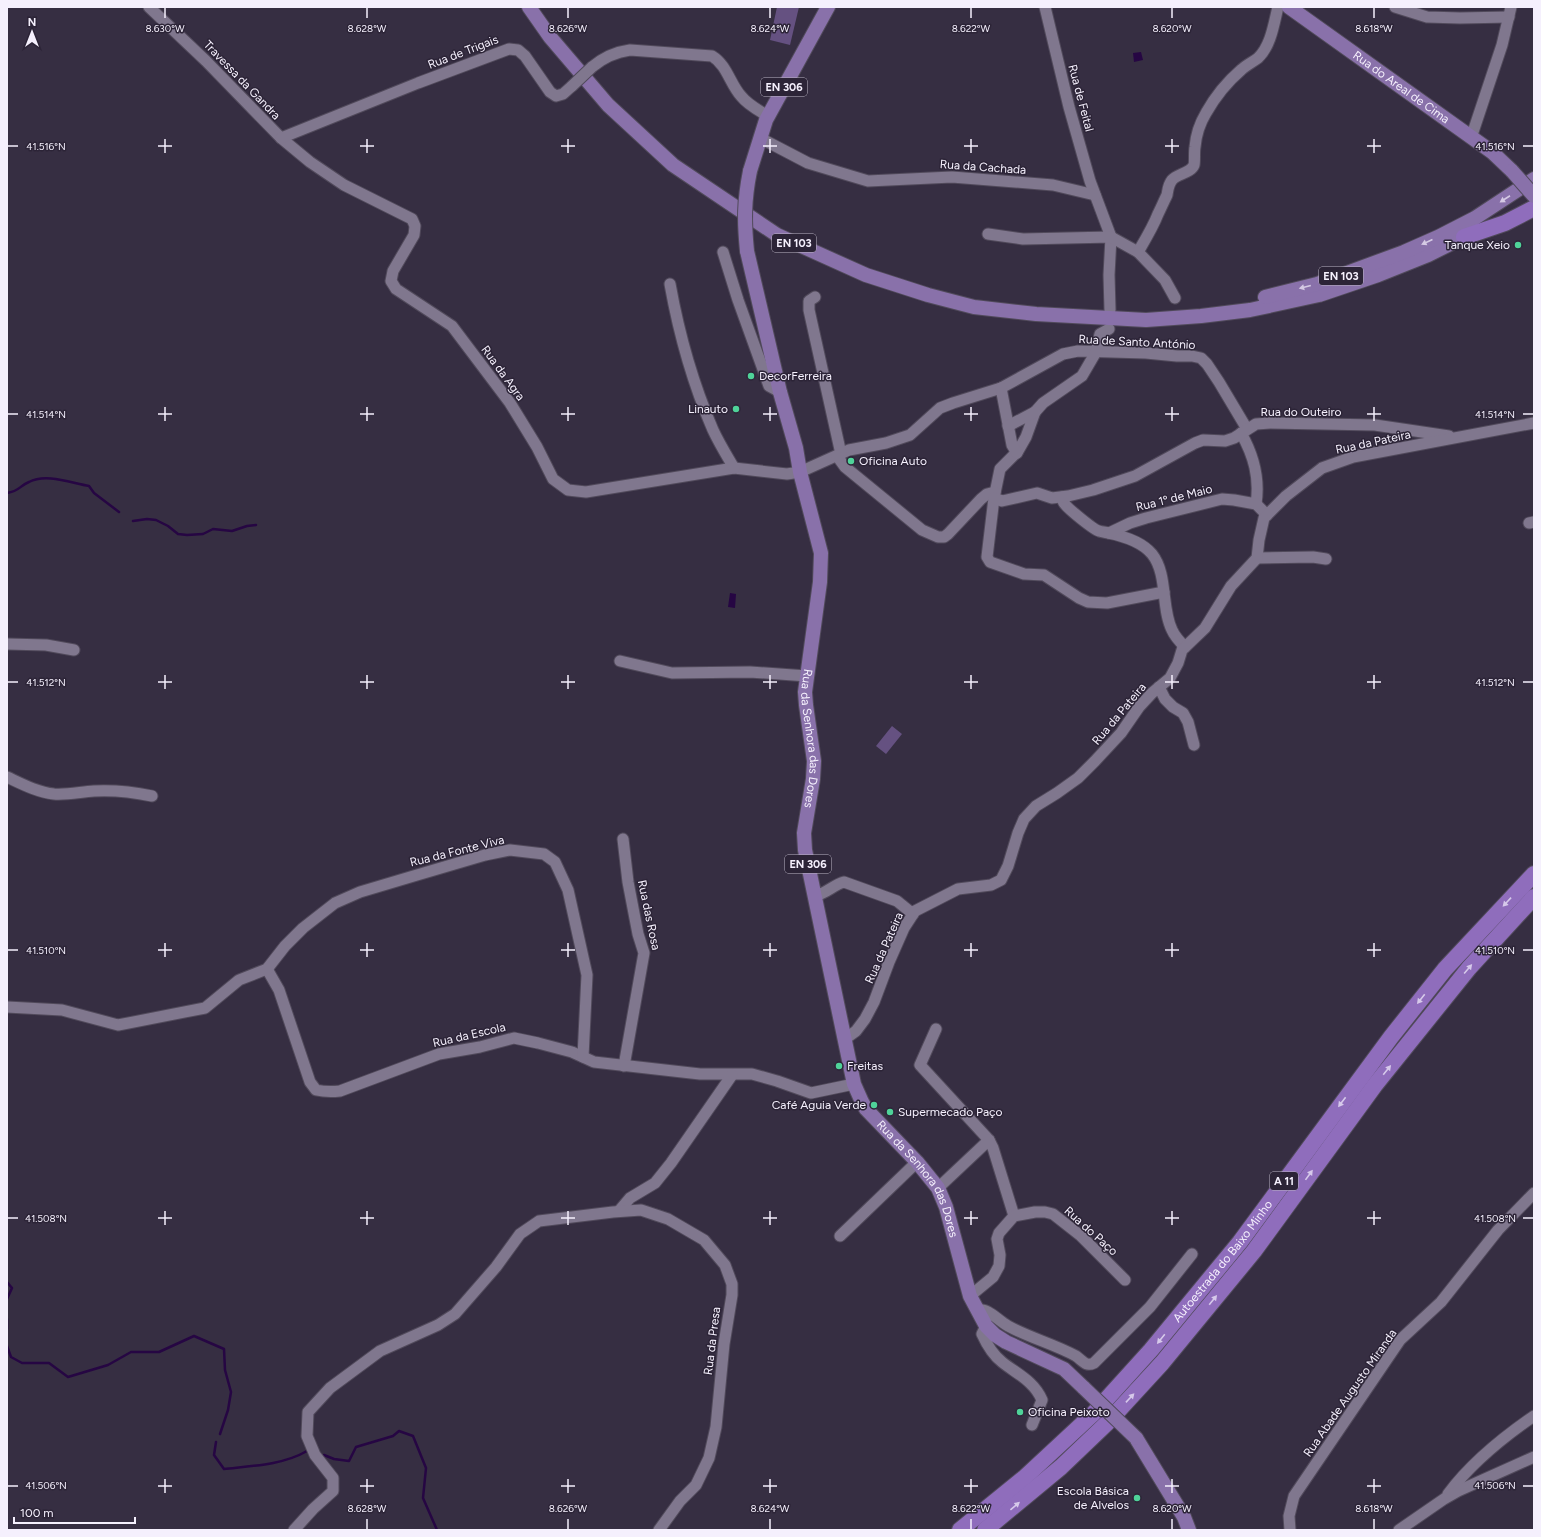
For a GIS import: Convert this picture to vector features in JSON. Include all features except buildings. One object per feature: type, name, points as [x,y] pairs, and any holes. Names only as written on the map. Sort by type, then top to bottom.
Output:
[{"type":"highway","points":[[1464,237],[1505,223],[1534,208]]},
{"type":"highway","name":"Autoestrada do Baixo Minho","points":[[960,1530],[1024,1478],[1094,1413],[1151,1350],[1240,1242],[1391,1037],[1445,969],[1534,874]]},
{"type":"highway","name":"Autoestrada do Baixo Minho","points":[[985,1530],[1061,1467],[1106,1424],[1162,1363],[1254,1251],[1375,1085],[1469,968],[1534,897]]},
{"type":"main road","name":"EN 103","points":[[529,7],[550,37],[608,105],[673,165],[777,235],[866,275],[928,295],[974,307],[1036,314],[1146,320],[1201,316],[1250,310],[1319,294],[1378,275],[1428,255],[1519,209],[1534,198]]},
{"type":"main road","name":"Rua da Senhora das Dores","points":[[828,7],[768,116],[750,171],[745,196],[744,224],[747,251],[780,392],[796,448],[800,472],[821,552],[820,582],[807,676],[806,705],[814,761],[813,779],[804,833],[805,850],[854,1084],[866,1109],[917,1162],[938,1188],[946,1207],[973,1302],[986,1326],[995,1335],[1006,1342],[1064,1369],[1136,1438],[1184,1517],[1189,1530]]},
{"type":"main road","name":"Rua do Areal de Cima","points":[[1289,7],[1492,152],[1512,171],[1534,198]]},
{"type":"main road","name":"EN 103","points":[[1090,318],[1146,315],[1199,309],[1250,301],[1317,284],[1404,252],[1438,237],[1475,218],[1534,179]]},
{"type":"street","name":"Travessa da Gandra","points":[[149,7],[206,61],[281,138]]},
{"type":"street","name":"Rua de Feital","points":[[1045,7],[1069,107],[1095,195]]},
{"type":"street","points":[[1138,252],[1158,216],[1172,179],[1190,169],[1194,165],[1197,134],[1206,113],[1214,99],[1240,70],[1262,54],[1271,34],[1278,7]]},
{"type":"street","points":[[1395,7],[1426,17],[1460,18],[1510,12],[1502,45],[1475,130],[1471,138]]},
{"type":"street","name":"Rua de Trigais","points":[[281,138],[508,49],[518,50],[525,56],[550,92],[556,96],[563,94],[592,67],[611,54],[620,51],[630,50],[712,56],[719,60],[744,100],[749,105],[768,116]]},
{"type":"street","name":"Rua da Agra","points":[[281,138],[310,162],[344,185],[412,220],[415,226],[414,235],[393,270],[391,281],[396,289],[452,326],[510,403],[537,448],[553,479],[568,490],[586,492],[734,468],[787,474],[800,472]]},
{"type":"street","name":"Rua da Cachada","points":[[760,138],[808,163],[868,181],[952,177],[1053,186],[1095,195]]},
{"type":"street","points":[[1095,195],[1111,237],[1109,275],[1110,310]]},
{"type":"street","points":[[988,234],[1023,239],[1111,237],[1138,252],[1165,280],[1175,298]]},
{"type":"street","points":[[723,252],[738,300],[769,386],[780,392]]},
{"type":"street","points":[[670,284],[676,318],[702,400],[714,431],[734,468]]},
{"type":"street","points":[[815,297],[809,302],[809,310],[839,455],[845,467],[896,511],[922,530],[938,537],[944,537],[948,534],[987,494],[995,495]]},
{"type":"street","points":[[1008,426],[1035,412],[1043,403],[1082,376],[1096,352],[1100,334],[1109,329]]},
{"type":"street","name":"Rua de Santo António","points":[[800,472],[849,450],[910,435],[940,408],[1001,388],[1063,354],[1078,351],[1192,356],[1201,358],[1219,382],[1244,431]]},
{"type":"street","points":[[1001,388],[1012,445],[1016,453]]},
{"type":"street","points":[[1035,412],[1026,437],[1016,453],[1000,469],[987,557],[990,562],[1024,574],[1044,575],[1079,598],[1088,602],[1107,603],[1164,592]]},
{"type":"street","name":"Rua da Pateira","points":[[844,1038],[856,1031],[865,1019],[874,1002],[904,928],[914,911],[958,889],[991,885],[1001,880],[1008,866],[1024,819],[1036,806],[1078,778],[1121,733],[1139,707],[1170,678],[1178,663],[1182,650],[1205,628],[1231,586],[1257,558],[1264,518],[1286,496],[1322,468],[1353,457],[1534,423]]},
{"type":"street","name":"Rua do Outeiro","points":[[995,495],[1002,501],[1038,493],[1052,498],[1100,488],[1135,476],[1194,442],[1203,440],[1225,442],[1256,424],[1375,425],[1457,437]]},
{"type":"street","points":[[1244,431],[1254,460],[1258,492],[1256,504],[1267,515]]},
{"type":"street","points":[[1062,497],[1063,502],[1070,509],[1098,531],[1130,540],[1143,546],[1152,554],[1158,567],[1164,592],[1167,616],[1172,630],[1185,647]]},
{"type":"street","name":"Rua 1º de Maio","points":[[1109,533],[1130,523],[1146,518],[1176,512],[1213,501],[1234,500],[1256,504]]},
{"type":"street","points":[[1257,558],[1313,557],[1326,560]]},
{"type":"street","points":[[7,644],[46,645],[74,650]]},
{"type":"street","points":[[620,661],[672,673],[750,672],[807,676]]},
{"type":"street","points":[[1160,687],[1165,699],[1173,707],[1183,713],[1188,722],[1194,745]]},
{"type":"street","points":[[7,777],[35,789],[53,794],[77,794],[94,791],[131,791],[152,796]]},
{"type":"street","name":"Rua das Rosa","points":[[623,839],[628,882],[638,934],[644,952],[624,1066]]},
{"type":"street","name":"Rua da Fonte Viva","points":[[266,969],[285,946],[303,928],[335,903],[354,895],[485,855],[510,850],[544,854],[554,862],[568,890],[586,969],[587,983],[583,1057]]},
{"type":"street","points":[[814,896],[823,894],[838,883],[844,882],[898,902],[913,914]]},
{"type":"street","points":[[7,1007],[62,1010],[118,1025],[205,1008],[238,980],[266,969]]},
{"type":"street","name":"Rua da Escola","points":[[266,969],[279,990],[310,1082],[316,1090],[327,1092],[340,1091],[439,1054],[480,1047],[514,1038],[572,1052],[594,1062],[700,1074],[752,1074],[812,1093],[854,1084]]},
{"type":"street","points":[[936,1029],[920,1065],[988,1140],[993,1148],[1014,1216],[999,1233],[997,1239],[1000,1255],[999,1266],[993,1277],[973,1302],[1008,1327],[1076,1356],[1086,1364],[1090,1365],[1094,1363],[1140,1318],[1192,1254]]},
{"type":"street","points":[[619,1212],[630,1198],[655,1183],[732,1075]]},
{"type":"street","points":[[938,1188],[988,1140]]},
{"type":"street","points":[[840,1236],[917,1162]]},
{"type":"street","name":"Rua Abade Augusto Miranda","points":[[1290,1530],[1289,1516],[1294,1496],[1400,1340],[1441,1302],[1498,1230],[1534,1193]]},
{"type":"street","name":"Rua da Presa","points":[[294,1530],[308,1514],[333,1491],[333,1478],[315,1455],[307,1436],[308,1412],[330,1388],[380,1351],[438,1325],[455,1314],[496,1267],[520,1234],[539,1221],[641,1210],[668,1219],[704,1240],[725,1265],[732,1284],[732,1295],[724,1344],[716,1427],[709,1458],[696,1485],[680,1501],[659,1530]]},
{"type":"street","name":"Rua do Paço","points":[[1014,1216],[1035,1212],[1053,1214],[1081,1236],[1125,1280]]},
{"type":"street","points":[[986,1326],[982,1334],[988,1346],[1001,1362],[1028,1380],[1038,1390],[1042,1400],[1032,1425]]},
{"type":"street","points":[[1444,1499],[1452,1488],[1502,1439],[1534,1416]]},
{"type":"street","points":[[1399,1530],[1458,1491],[1534,1457]]},
{"type":"shaded area","points":[[777,7],[799,7],[790,45],[770,40]]},
{"type":"shaded area","points":[[1141,52],[1143,60],[1134,62],[1133,53]]},
{"type":"shaded area","points":[[730,593],[736,594],[735,608],[728,607]]},
{"type":"shaded area","points":[[892,726],[902,734],[886,754],[876,746]]},
{"type":"waterway","points":[[7,493],[15,491],[36,479],[43,478],[59,480],[89,486],[94,493],[119,512]]},
{"type":"waterway","points":[[133,521],[147,519],[156,520],[168,526],[178,534],[187,535],[203,534],[213,529],[232,531],[247,526],[256,525]]},
{"type":"waterway","points":[[7,1282],[12,1288],[7,1299]]},
{"type":"waterway","points":[[7,1319],[7,1329]]},
{"type":"waterway","points":[[7,1346],[11,1357],[22,1363],[49,1363],[68,1377],[108,1365],[131,1352],[159,1352],[194,1336],[224,1349],[225,1370],[231,1392],[228,1410],[220,1434]]},
{"type":"waterway","points":[[324,1455],[334,1459],[349,1461],[356,1447],[393,1436],[399,1431],[413,1436],[426,1468],[423,1498],[437,1530]]},
{"type":"waterway","points":[[216,1442],[214,1455],[224,1469],[256,1466],[277,1462],[298,1456],[307,1451]]},
{"type":"place","name":"Tanque Xeio","points":[[1518,245]]},
{"type":"place","name":"DecorFerreira","points":[[751,376]]},
{"type":"place","name":"Linauto","points":[[736,409]]},
{"type":"place","name":"Oficina Auto","points":[[851,461]]},
{"type":"place","name":"Freitas","points":[[839,1066]]},
{"type":"place","name":"Café Aguia Verde","points":[[874,1105]]},
{"type":"place","name":"Supermecado Paço","points":[[890,1112]]},
{"type":"place","name":"Oficina Peixoto","points":[[1020,1412]]},
{"type":"place","name":"Escola Básica de Alvelos","points":[[1137,1498]]}]
